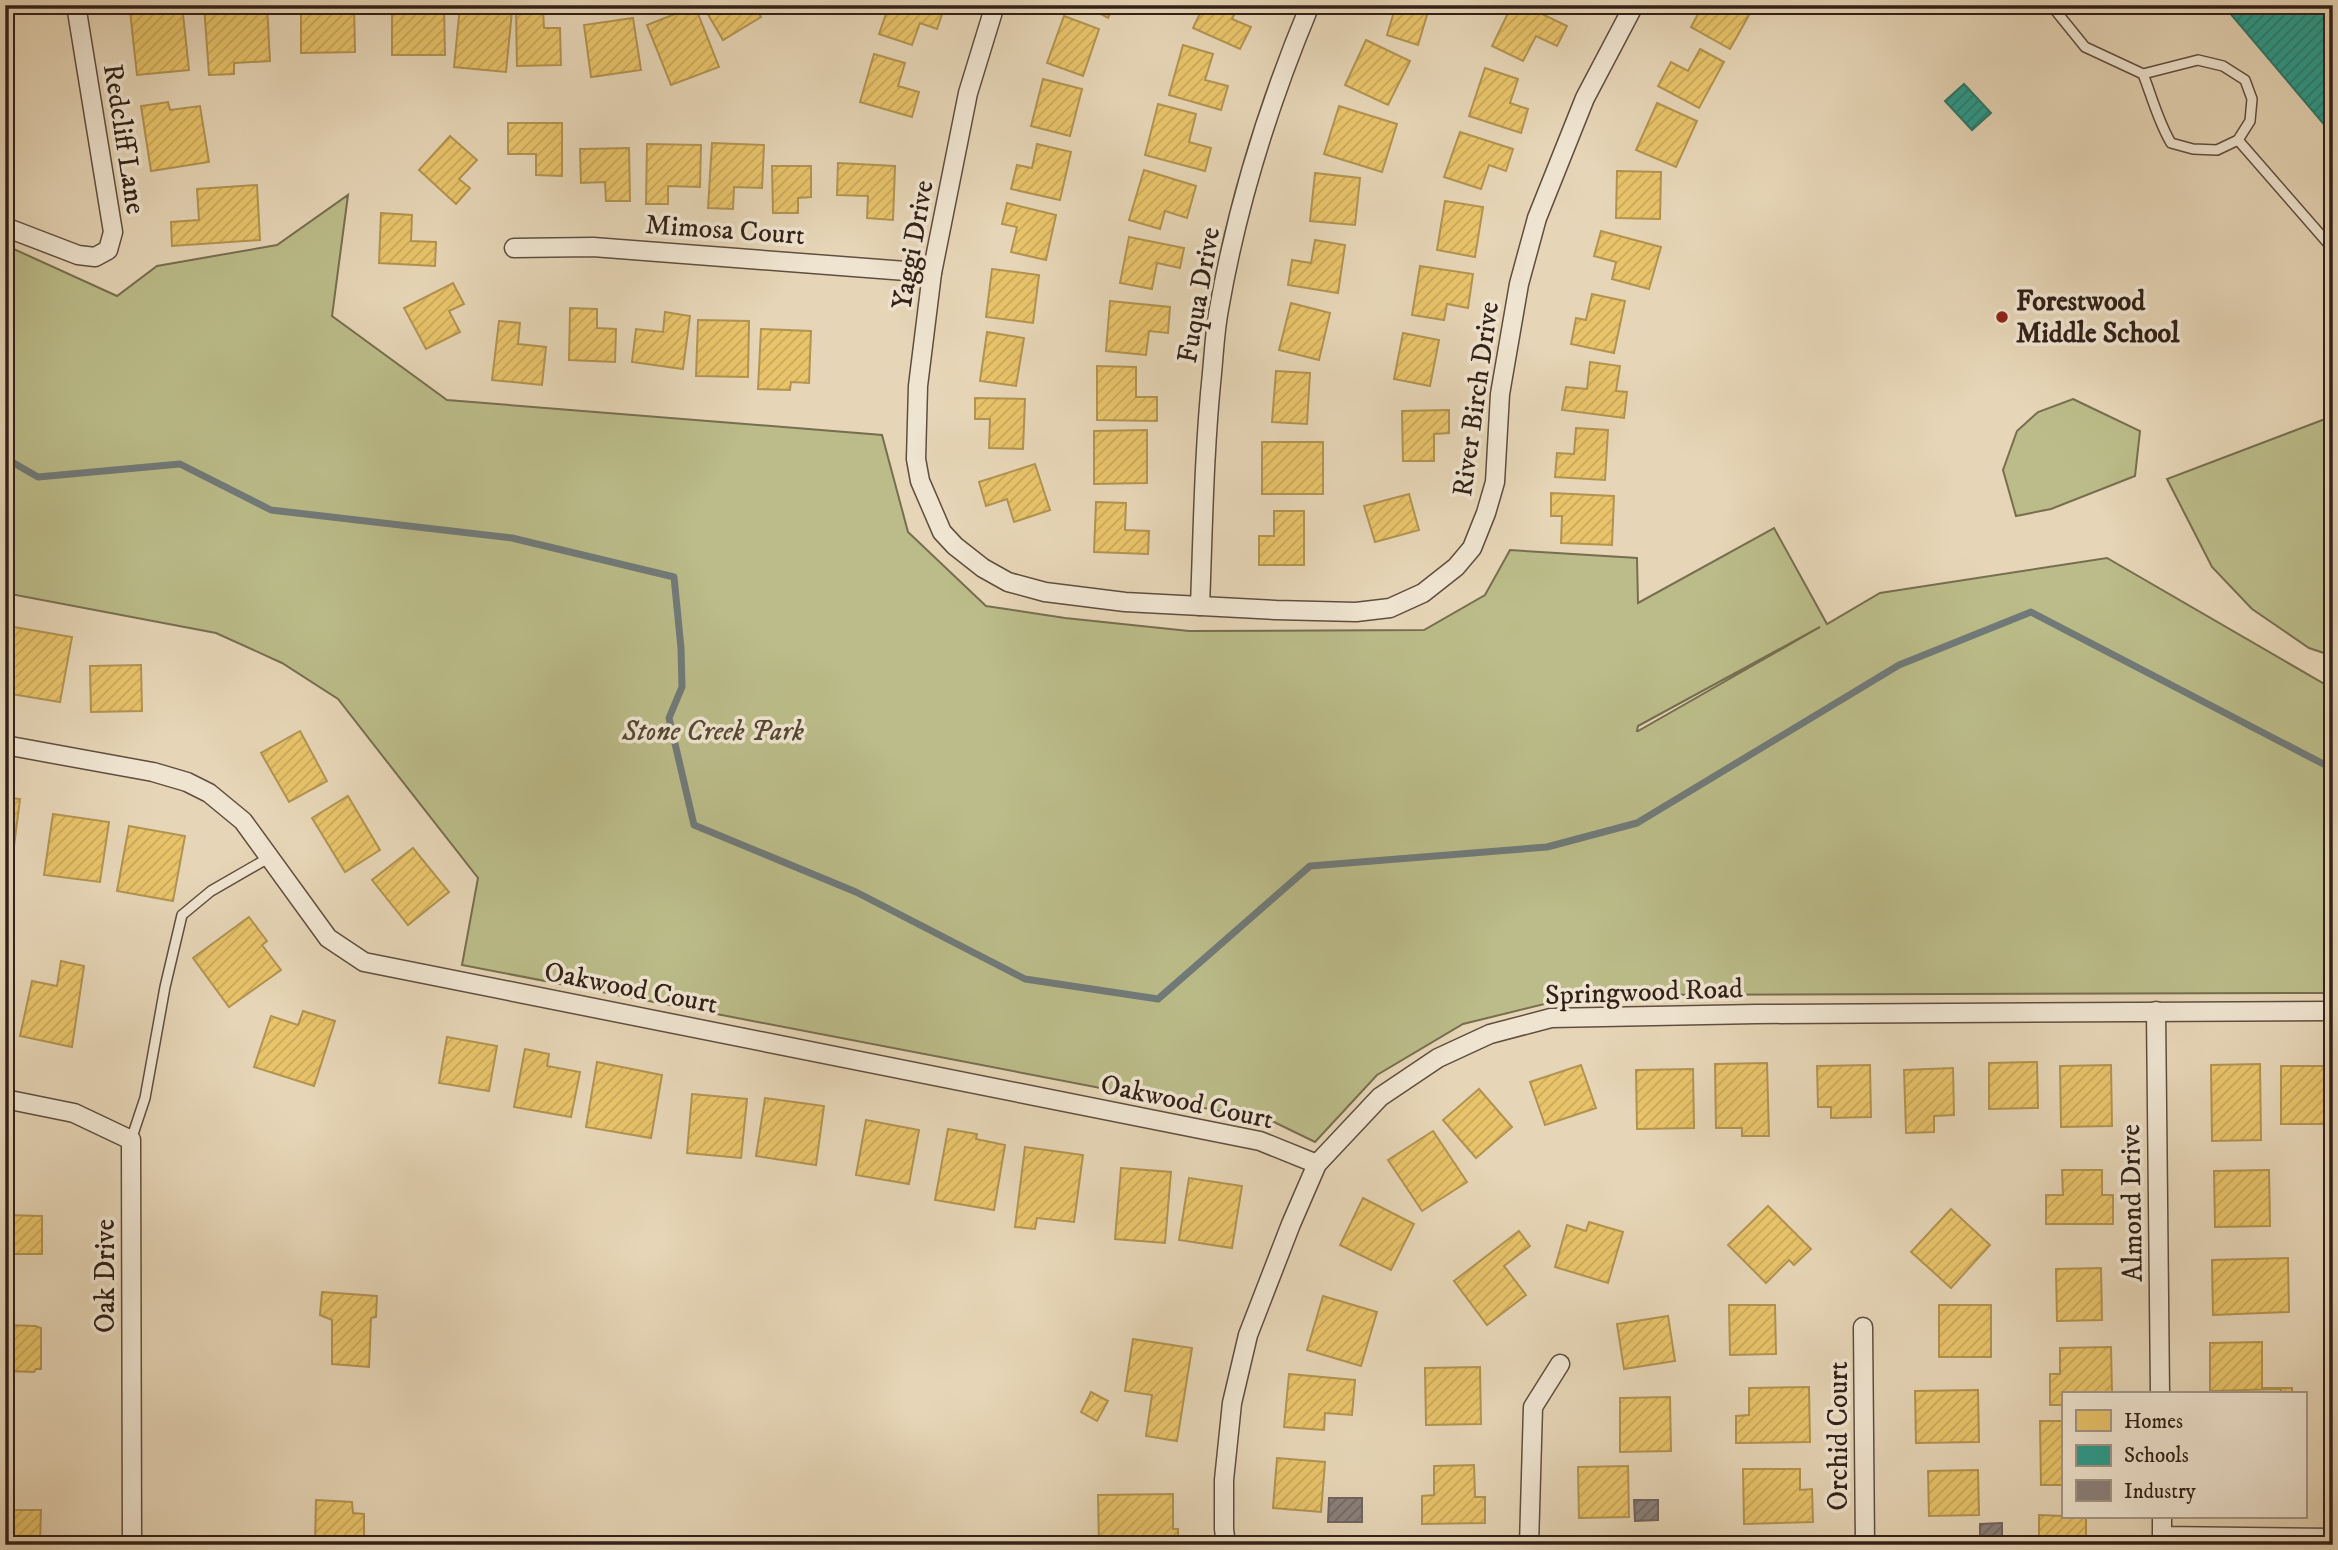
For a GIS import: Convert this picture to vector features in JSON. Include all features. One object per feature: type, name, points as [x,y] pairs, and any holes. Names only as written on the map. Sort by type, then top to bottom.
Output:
[{"type":"street","name":"Redcliff Lane","points":[[5,227],[78,255],[94,257],[108,250],[113,232],[76,5]]},
{"type":"street","name":"Yaggi Drive","points":[[926,497],[916,459],[918,398],[932,273],[968,93],[995,5]]},
{"type":"street","name":"Fuqua Drive","points":[[1200,606],[1205,443],[1218,311],[1256,152],[1282,73],[1310,5]]},
{"type":"street","name":"River Birch Drive","points":[[926,497],[942,532],[955,546],[983,568],[1008,582],[1045,592],[1125,602],[1356,612],[1390,608],[1423,593],[1457,567],[1472,548],[1486,513],[1495,482],[1500,394],[1519,284],[1536,218],[1585,98],[1634,5]]},
{"type":"street","name":"Mimosa Court","points":[[514,248],[593,247],[932,273]]},
{"type":"street","name":"Oakwood Court","points":[[5,745],[153,772],[187,782],[209,793],[243,821],[328,938],[364,962],[1261,1141],[1317,1164]]},
{"type":"street","name":"Almond Drive","points":[[2157,1011],[2160,1392]]},
{"type":"street","name":"Springwood Road","points":[[1226,1545],[1224,1480],[1231,1403],[1248,1335],[1290,1224],[1317,1164],[1380,1097],[1438,1058],[1490,1034],[1551,1018],[1756,1014],[2333,1011]]},
{"type":"street","points":[[5,1099],[74,1113],[131,1140]]},
{"type":"street","name":"Oak Drive","points":[[131,1140],[132,1545]]},
{"type":"street","name":"Orchid Court","points":[[1863,1327],[1865,1545]]},
{"type":"street","points":[[1529,1545],[1533,1407],[1560,1364]]},
{"type":"street","points":[[2162,1518],[2162,1536],[2333,1538]]},
{"type":"lane","points":[[2051,5],[2085,47],[2143,74],[2198,60],[2223,65],[2245,80],[2252,99],[2250,121],[2238,140],[2217,150],[2193,149],[2171,143],[2158,120],[2143,74]]},
{"type":"lane","points":[[2238,140],[2333,249]]},
{"type":"lane","points":[[131,1140],[145,1098],[165,987],[182,915],[211,891],[270,857]]},
{"type":"green space","name":"Stone Creek Park","points":[[348,195],[332,316],[447,400],[882,435],[908,532],[986,606],[1065,618],[1189,631],[1424,630],[1485,595],[1510,550],[1637,558],[1638,603],[1774,528],[1827,624],[1880,593],[2107,558],[2333,689],[2333,993],[1581,995],[1463,1024],[1377,1075],[1315,1142],[1272,1121],[462,965],[478,878],[338,699],[282,663],[216,633],[5,593],[5,245],[117,296],[157,266],[277,245]],"holes":[[[1820,627],[1637,731],[1638,726]]]},
{"type":"green space","points":[[2073,399],[2140,431],[2135,476],[2051,509],[2016,516],[2003,470],[2017,431],[2038,412]]},
{"type":"green space","points":[[2333,416],[2333,656],[2309,648],[2252,609],[2212,567],[2167,479]]},
{"type":"building: Homes","points":[[182,5],[189,70],[137,75],[130,11]]},
{"type":"building: Homes","points":[[204,5],[267,5],[270,61],[234,63],[234,74],[209,75]]},
{"type":"building: Homes","points":[[301,5],[354,5],[355,52],[301,53]]},
{"type":"building: Homes","points":[[392,5],[444,5],[445,55],[392,55]]},
{"type":"building: Homes","points":[[704,5],[754,5],[761,17],[723,40]]},
{"type":"building: Homes","points":[[889,5],[945,6],[937,29],[920,23],[912,45],[879,34]]},
{"type":"building: Homes","points":[[1084,5],[1115,5],[1108,18]]},
{"type":"building: Homes","points":[[1204,5],[1239,5],[1232,19],[1251,27],[1240,49],[1193,28]]},
{"type":"building: Homes","points":[[1396,5],[1430,5],[1418,45],[1387,35]]},
{"type":"building: Homes","points":[[1512,5],[1523,5],[1567,26],[1557,46],[1536,36],[1523,61],[1492,46]]},
{"type":"building: Homes","points":[[1703,5],[1733,5],[1749,15],[1730,49],[1691,27]]},
{"type":"building: Homes","points":[[460,6],[512,11],[506,72],[454,67]]},
{"type":"building: Homes","points":[[695,6],[719,67],[671,85],[647,25]]},
{"type":"building: Homes","points":[[543,9],[544,28],[560,28],[561,65],[517,66],[516,10]]},
{"type":"building: Homes","points":[[1064,16],[1099,29],[1083,76],[1047,63]]},
{"type":"building: Homes","points":[[633,18],[641,70],[591,77],[584,25]]},
{"type":"building: Homes","points":[[1366,40],[1410,61],[1388,105],[1345,85]]},
{"type":"building: Homes","points":[[1183,45],[1213,54],[1205,80],[1228,86],[1221,110],[1169,95]]},
{"type":"building: Homes","points":[[1700,49],[1724,62],[1699,108],[1658,86],[1671,62],[1688,71]]},
{"type":"building: Homes","points":[[874,54],[905,63],[898,86],[919,92],[912,117],[860,102]]},
{"type":"building: Homes","points":[[1485,68],[1518,79],[1510,103],[1528,109],[1521,133],[1469,116]]},
{"type":"building: Homes","points":[[1043,79],[1082,89],[1070,136],[1031,126]]},
{"type":"building: Homes","points":[[168,102],[170,110],[200,106],[209,162],[151,171],[141,106]]},
{"type":"building: Homes","points":[[1657,103],[1697,121],[1676,167],[1636,150]]},
{"type":"building: Homes","points":[[1158,104],[1196,114],[1189,142],[1211,148],[1205,171],[1145,155]]},
{"type":"building: Homes","points":[[1339,106],[1397,124],[1382,172],[1324,154]]},
{"type":"building: Homes","points":[[508,123],[562,123],[562,176],[536,175],[536,154],[508,154]]},
{"type":"building: Homes","points":[[1460,132],[1513,149],[1506,171],[1489,165],[1481,189],[1444,177]]},
{"type":"building: Homes","points":[[450,136],[477,160],[459,179],[470,188],[456,204],[419,170]]},
{"type":"building: Homes","points":[[712,143],[764,145],[762,188],[734,187],[733,209],[708,208]]},
{"type":"building: Homes","points":[[647,144],[701,145],[700,187],[668,186],[668,204],[646,204]]},
{"type":"building: Homes","points":[[1037,144],[1071,152],[1060,200],[1011,189],[1017,165],[1032,168]]},
{"type":"building: Homes","points":[[629,148],[630,201],[606,201],[605,182],[581,183],[580,149]]},
{"type":"building: Homes","points":[[838,163],[895,166],[893,220],[867,218],[868,196],[837,195]]},
{"type":"building: Homes","points":[[772,166],[811,166],[811,197],[798,198],[798,213],[773,213]]},
{"type":"building: Homes","points":[[1144,170],[1196,186],[1187,218],[1165,211],[1160,229],[1129,220]]},
{"type":"building: Homes","points":[[1617,171],[1661,172],[1660,219],[1616,218]]},
{"type":"building: Homes","points":[[1315,173],[1360,178],[1355,225],[1310,221]]},
{"type":"building: Homes","points":[[257,185],[260,240],[172,246],[171,222],[199,220],[197,189]]},
{"type":"building: Homes","points":[[1445,201],[1483,207],[1475,257],[1437,250]]},
{"type":"building: Homes","points":[[1007,203],[1056,215],[1046,260],[1011,252],[1017,227],[1002,224]]},
{"type":"building: Homes","points":[[381,213],[412,215],[411,241],[436,242],[435,266],[379,263]]},
{"type":"building: Homes","points":[[1601,231],[1661,247],[1649,289],[1612,279],[1616,262],[1594,256]]},
{"type":"building: Homes","points":[[1129,237],[1184,248],[1180,268],[1157,263],[1152,289],[1120,283]]},
{"type":"building: Homes","points":[[1315,240],[1345,245],[1338,293],[1288,285],[1292,260],[1311,263]]},
{"type":"building: Homes","points":[[1420,266],[1473,274],[1468,308],[1447,304],[1444,320],[1412,315]]},
{"type":"building: Homes","points":[[992,269],[1039,275],[1033,323],[986,317]]},
{"type":"building: Homes","points":[[453,283],[464,304],[449,311],[460,332],[426,349],[404,308]]},
{"type":"building: Homes","points":[[1592,294],[1625,301],[1614,353],[1571,344],[1576,318],[1586,320]]},
{"type":"building: Homes","points":[[1110,301],[1170,307],[1168,333],[1149,331],[1146,355],[1106,351]]},
{"type":"building: Homes","points":[[1291,303],[1330,313],[1319,360],[1279,350]]},
{"type":"building: Homes","points":[[570,308],[597,309],[597,328],[616,329],[615,362],[569,360]]},
{"type":"building: Homes","points":[[665,312],[690,316],[683,369],[632,362],[636,329],[663,332]]},
{"type":"building: Homes","points":[[698,320],[749,321],[748,377],[696,376]]},
{"type":"building: Homes","points":[[499,321],[520,323],[518,344],[546,347],[542,385],[492,380]]},
{"type":"building: Homes","points":[[761,329],[811,331],[809,383],[791,382],[790,390],[758,389]]},
{"type":"building: Homes","points":[[987,332],[1024,338],[1016,386],[980,381]]},
{"type":"building: Homes","points":[[1403,333],[1439,340],[1430,386],[1394,379]]},
{"type":"building: Homes","points":[[1590,362],[1620,366],[1616,391],[1627,392],[1624,418],[1562,410],[1566,387],[1587,389]]},
{"type":"building: Homes","points":[[1097,366],[1136,367],[1136,397],[1157,397],[1157,421],[1097,420]]},
{"type":"building: Homes","points":[[1276,371],[1310,373],[1307,424],[1272,422]]},
{"type":"building: Homes","points":[[975,398],[1025,399],[1023,449],[989,448],[990,419],[975,419]]},
{"type":"building: Homes","points":[[1449,410],[1449,433],[1434,434],[1434,461],[1403,461],[1402,411]]},
{"type":"building: Homes","points":[[1576,428],[1608,430],[1605,480],[1555,477],[1557,453],[1574,454]]},
{"type":"building: Homes","points":[[1147,430],[1147,483],[1094,484],[1094,431]]},
{"type":"building: Homes","points":[[1262,442],[1323,442],[1323,494],[1262,494]]},
{"type":"building: Homes","points":[[1035,464],[1050,510],[1014,522],[1007,499],[986,506],[979,482]]},
{"type":"building: Homes","points":[[1551,493],[1614,496],[1612,545],[1561,543],[1562,516],[1551,516]]},
{"type":"building: Homes","points":[[1409,494],[1419,530],[1375,542],[1364,506]]},
{"type":"building: Homes","points":[[1096,502],[1126,503],[1125,530],[1149,531],[1148,554],[1094,552]]},
{"type":"building: Homes","points":[[1274,511],[1304,511],[1304,565],[1259,565],[1259,536],[1274,536]]},
{"type":"building: Homes","points":[[14,627],[72,637],[60,702],[5,693],[5,673]]},
{"type":"building: Homes","points":[[141,665],[142,711],[91,712],[90,666]]},
{"type":"building: Homes","points":[[300,731],[327,781],[289,802],[261,753]]},
{"type":"building: Homes","points":[[348,796],[380,850],[345,872],[312,818]]},
{"type":"building: Homes","points":[[5,797],[20,799],[13,854],[5,853]]},
{"type":"building: Homes","points":[[53,814],[109,822],[100,882],[44,875]]},
{"type":"building: Homes","points":[[129,826],[185,836],[173,901],[117,891]]},
{"type":"building: Homes","points":[[413,848],[449,892],[408,925],[372,880]]},
{"type":"building: Homes","points":[[249,917],[267,941],[262,945],[281,970],[229,1007],[193,958]]},
{"type":"building: Homes","points":[[61,961],[84,966],[72,1047],[20,1036],[32,981],[57,986]]},
{"type":"building: Homes","points":[[303,1011],[335,1021],[314,1086],[254,1067],[271,1016],[298,1025]]},
{"type":"building: Homes","points":[[447,1037],[497,1046],[489,1091],[439,1083]]},
{"type":"building: Homes","points":[[525,1049],[549,1054],[547,1066],[580,1072],[571,1117],[514,1107]]},
{"type":"building: Homes","points":[[597,1062],[662,1075],[651,1138],[586,1127]]},
{"type":"building: Homes","points":[[2037,1062],[2038,1108],[1989,1109],[1989,1063]]},
{"type":"building: Homes","points":[[1767,1063],[1769,1136],[1742,1136],[1742,1128],[1716,1128],[1715,1064]]},
{"type":"building: Homes","points":[[2260,1064],[2261,1140],[2212,1141],[2211,1065]]},
{"type":"building: Homes","points":[[1581,1065],[1596,1108],[1545,1125],[1530,1082]]},
{"type":"building: Homes","points":[[1870,1065],[1871,1117],[1831,1118],[1831,1107],[1818,1107],[1817,1066]]},
{"type":"building: Homes","points":[[2111,1065],[2112,1126],[2061,1127],[2060,1066]]},
{"type":"building: Homes","points":[[2281,1066],[2333,1066],[2333,1124],[2281,1124]]},
{"type":"building: Homes","points":[[1953,1068],[1954,1115],[1934,1116],[1934,1132],[1906,1133],[1904,1070]]},
{"type":"building: Homes","points":[[1693,1069],[1694,1128],[1637,1129],[1636,1070]]},
{"type":"building: Homes","points":[[1479,1089],[1512,1127],[1476,1158],[1443,1120]]},
{"type":"building: Homes","points":[[692,1094],[747,1099],[741,1158],[687,1153]]},
{"type":"building: Homes","points":[[765,1098],[824,1106],[816,1165],[756,1156]]},
{"type":"building: Homes","points":[[866,1120],[919,1130],[909,1184],[856,1175]]},
{"type":"building: Homes","points":[[948,1129],[977,1134],[976,1139],[1005,1145],[994,1210],[935,1200]]},
{"type":"building: Homes","points":[[1433,1131],[1467,1182],[1422,1211],[1388,1160]]},
{"type":"building: Homes","points":[[1025,1147],[1083,1155],[1074,1222],[1037,1218],[1035,1229],[1015,1227]]},
{"type":"building: Homes","points":[[1121,1168],[1171,1172],[1165,1243],[1115,1239]]},
{"type":"building: Homes","points":[[2062,1170],[2102,1170],[2102,1195],[2113,1195],[2113,1224],[2046,1224],[2046,1195],[2063,1195]]},
{"type":"building: Homes","points":[[2269,1170],[2270,1226],[2215,1227],[2214,1171]]},
{"type":"building: Homes","points":[[1189,1178],[1242,1186],[1232,1248],[1179,1240]]},
{"type":"building: Homes","points":[[1363,1198],[1414,1224],[1391,1270],[1340,1245]]},
{"type":"building: Homes","points":[[1768,1206],[1811,1249],[1794,1265],[1789,1260],[1766,1283],[1728,1245]]},
{"type":"building: Homes","points":[[1951,1209],[1990,1245],[1951,1288],[1911,1252]]},
{"type":"building: Homes","points":[[5,1215],[42,1216],[42,1254],[5,1254]]},
{"type":"building: Homes","points":[[1589,1222],[1623,1232],[1608,1283],[1555,1267],[1567,1225],[1586,1231]]},
{"type":"building: Homes","points":[[1519,1231],[1530,1246],[1504,1266],[1526,1295],[1487,1325],[1454,1281]]},
{"type":"building: Homes","points":[[2288,1258],[2289,1312],[2213,1315],[2212,1260]]},
{"type":"building: Homes","points":[[2101,1268],[2102,1320],[2057,1321],[2056,1269]]},
{"type":"building: Homes","points":[[322,1292],[377,1296],[376,1317],[371,1318],[369,1367],[332,1364],[332,1320],[320,1315]]},
{"type":"building: Homes","points":[[1323,1296],[1377,1312],[1361,1366],[1307,1350]]},
{"type":"building: Homes","points":[[1729,1305],[1775,1305],[1776,1354],[1730,1355]]},
{"type":"building: Homes","points":[[1939,1305],[1991,1305],[1991,1357],[1939,1357]]},
{"type":"building: Homes","points":[[1668,1316],[1675,1361],[1624,1369],[1617,1324]]},
{"type":"building: Homes","points":[[5,1325],[41,1328],[41,1369],[34,1372],[5,1371]]},
{"type":"building: Homes","points":[[1133,1339],[1192,1348],[1177,1441],[1146,1436],[1152,1395],[1125,1391]]},
{"type":"building: Homes","points":[[2262,1342],[2262,1388],[2292,1388],[2292,1392],[2281,1392],[2281,1389],[2210,1391],[2210,1343]]},
{"type":"building: Homes","points":[[2111,1347],[2112,1392],[2062,1392],[2062,1405],[2050,1405],[2050,1374],[2060,1374],[2060,1348]]},
{"type":"building: Homes","points":[[1480,1367],[1481,1424],[1426,1425],[1425,1368]]},
{"type":"building: Homes","points":[[1289,1374],[1355,1380],[1352,1415],[1325,1413],[1324,1430],[1284,1427]]},
{"type":"building: Homes","points":[[1809,1387],[1810,1442],[1736,1443],[1736,1416],[1749,1415],[1749,1388]]},
{"type":"building: Homes","points":[[1978,1390],[1979,1442],[1916,1443],[1915,1391]]},
{"type":"building: Homes","points":[[1091,1392],[1108,1401],[1097,1421],[1081,1412]]},
{"type":"building: Homes","points":[[1670,1397],[1671,1451],[1620,1452],[1620,1398]]},
{"type":"building: Homes","points":[[2040,1421],[2062,1421],[2062,1485],[2041,1485]]},
{"type":"building: Homes","points":[[1277,1458],[1325,1462],[1321,1512],[1273,1508]]},
{"type":"building: Homes","points":[[1474,1465],[1475,1497],[1485,1497],[1485,1523],[1422,1524],[1422,1496],[1434,1495],[1434,1466]]},
{"type":"building: Homes","points":[[1628,1466],[1629,1517],[1579,1518],[1578,1467]]},
{"type":"building: Homes","points":[[1743,1469],[1800,1469],[1800,1490],[1812,1489],[1813,1522],[1744,1524]]},
{"type":"building: Homes","points":[[1978,1470],[1979,1515],[1929,1516],[1928,1471]]},
{"type":"building: Homes","points":[[1173,1494],[1173,1529],[1178,1529],[1178,1545],[1099,1545],[1098,1495]]},
{"type":"building: Homes","points":[[316,1500],[352,1502],[353,1513],[364,1514],[364,1545],[315,1545]]},
{"type":"building: Homes","points":[[5,1510],[41,1510],[40,1545],[5,1545]]},
{"type":"building: Homes","points":[[2039,1515],[2086,1518],[2086,1545],[2039,1545]]},
{"type":"building: Schools","points":[[2223,5],[2333,5],[2333,135]]},
{"type":"building: Schools","points":[[1964,84],[1991,113],[1972,130],[1945,101]]},
{"type":"building: Industry","points":[[1329,1498],[1362,1498],[1362,1522],[1328,1522]]},
{"type":"building: Industry","points":[[1634,1500],[1658,1500],[1658,1520],[1635,1521]]},
{"type":"building: Industry","points":[[2002,1523],[2002,1545],[1980,1545],[1980,1524]]},
{"type":"waterway","points":[[5,458],[38,477],[180,464],[271,510],[512,538],[674,577],[682,687],[669,718],[694,825],[856,892],[1025,979],[1158,999],[1310,866],[1547,847],[1637,823],[1899,665],[2031,612],[2333,769]]},
{"type":"place","name":"Forestwood Middle School","points":[[2002,317]]}]
